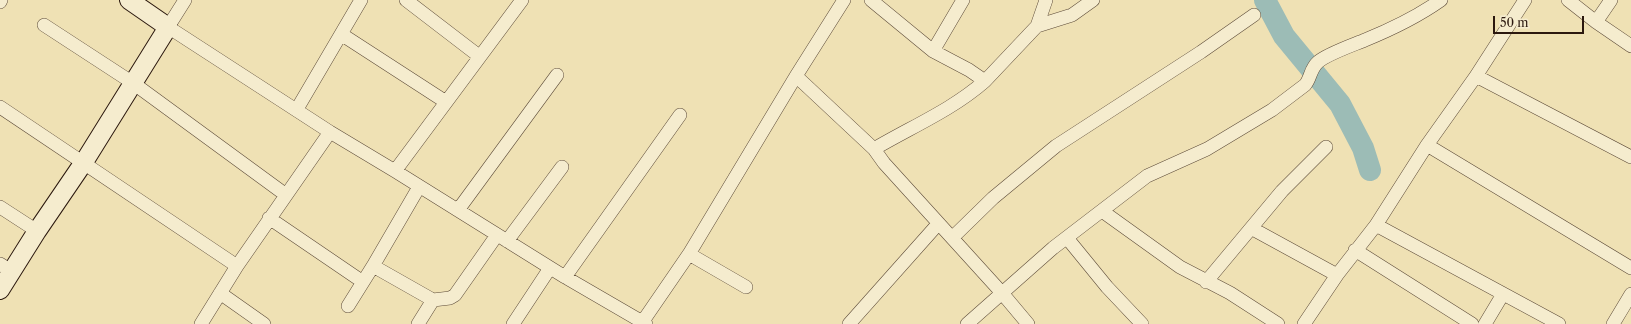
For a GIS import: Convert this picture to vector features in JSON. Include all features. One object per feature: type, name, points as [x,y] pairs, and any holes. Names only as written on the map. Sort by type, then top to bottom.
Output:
[{"type":"street","points":[[129,0],[330,132],[458,210],[565,278],[643,323],[689,254],[796,76],[844,0]]},
{"type":"street","points":[[0,290],[6,268],[37,231],[84,162],[185,0]]},
{"type":"street","points":[[297,110],[361,0]]},
{"type":"street","points":[[406,0],[480,56]]},
{"type":"street","points":[[395,171],[522,0]]},
{"type":"street","points":[[871,0],[934,51],[969,70],[985,81]]},
{"type":"street","points":[[934,51],[963,0]]},
{"type":"street","points":[[874,149],[948,108],[971,93],[985,81],[1037,26],[1046,0]]},
{"type":"street","points":[[1037,26],[1072,15],[1093,0]]},
{"type":"street","points":[[967,324],[1067,238],[1147,176],[1207,148],[1272,110],[1308,82],[1311,69],[1322,58],[1392,29],[1441,0]]},
{"type":"street","points":[[1304,324],[1336,275],[1376,225],[1427,145],[1476,76],[1525,0]]},
{"type":"street","points":[[1568,0],[1596,22],[1631,46]]},
{"type":"street","points":[[1596,22],[1611,0]]},
{"type":"street","points":[[952,238],[993,198],[1056,146],[1201,52],[1254,14]]},
{"type":"street","points":[[44,25],[134,83],[286,195]]},
{"type":"street","points":[[341,34],[446,102]]},
{"type":"street","points":[[458,210],[557,76]]},
{"type":"street","points":[[796,76],[874,149],[884,163],[1002,293],[1028,324]]},
{"type":"street","points":[[1476,76],[1631,157]]},
{"type":"street","points":[[0,107],[84,162],[236,266]]},
{"type":"street","points":[[565,278],[680,115]]},
{"type":"street","points":[[202,324],[236,266],[330,132]]},
{"type":"street","points":[[1427,145],[1631,268]]},
{"type":"street","points":[[1206,282],[1282,191],[1326,147]]},
{"type":"street","points":[[373,266],[433,300],[450,298],[455,295],[562,167]]},
{"type":"street","points":[[348,306],[419,186]]},
{"type":"street","points":[[0,207],[37,231]]},
{"type":"street","points":[[1102,211],[1180,267],[1206,282],[1230,293],[1278,324]]},
{"type":"street","points":[[269,218],[363,282]]},
{"type":"street","points":[[849,324],[938,224]]},
{"type":"street","points":[[1376,225],[1559,324]]},
{"type":"street","points":[[1251,228],[1336,275]]},
{"type":"street","points":[[1067,238],[1107,287],[1142,324]]},
{"type":"street","points":[[1355,250],[1472,324]]},
{"type":"street","points":[[689,254],[746,287]]},
{"type":"street","points":[[513,324],[550,268]]},
{"type":"street","points":[[220,293],[264,324]]},
{"type":"street","points":[[1485,324],[1503,294]]},
{"type":"street","points":[[418,324],[433,300]]},
{"type":"street","points":[[1613,324],[1630,300]]},
{"type":"waterway","points":[[1265,0],[1284,36],[1340,104],[1363,148],[1370,170]]}]
